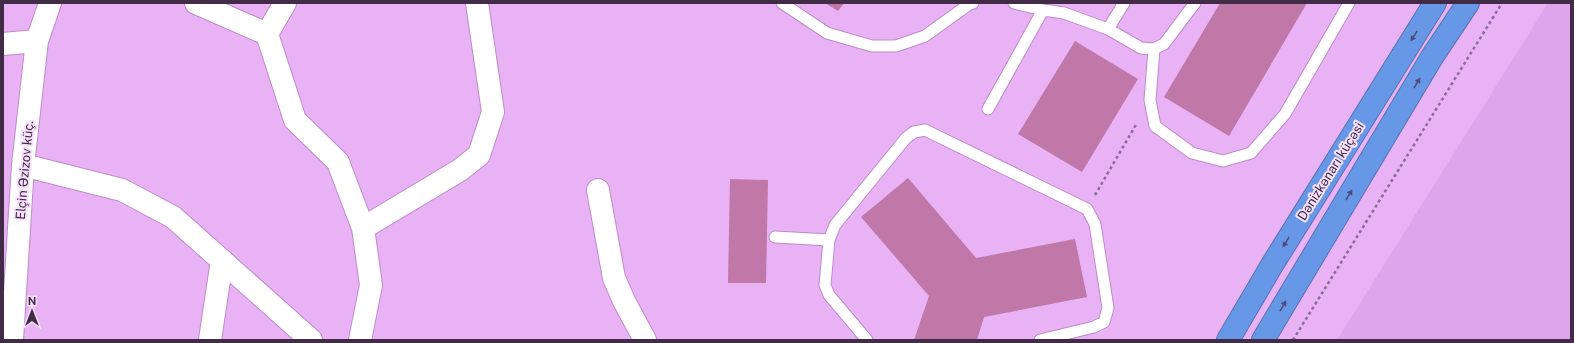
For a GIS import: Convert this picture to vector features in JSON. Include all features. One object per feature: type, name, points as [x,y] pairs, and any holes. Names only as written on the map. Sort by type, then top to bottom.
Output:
[{"type":"highway","name":"Dənizkənarı küçəsi","points":[[1228,340],[1272,265],[1435,3]]},
{"type":"highway","points":[[1263,340],[1432,57],[1468,3]]},
{"type":"street","name":"Elçin Əzizov küç.","points":[[12,340],[23,164],[37,41],[50,3]]},
{"type":"street","points":[[196,3],[267,34],[295,120],[338,162],[363,228],[371,285],[360,340]]},
{"type":"street","points":[[267,34],[286,3]]},
{"type":"street","points":[[363,228],[460,170],[479,155],[493,112],[477,3]]},
{"type":"street","points":[[3,44],[37,41]]},
{"type":"street","points":[[23,164],[122,190],[173,217],[311,340]]},
{"type":"street","points":[[598,190],[614,278],[624,302],[645,340]]},
{"type":"street","points":[[210,340],[222,260]]},
{"type":"lane","points":[[782,3],[827,33],[872,46],[896,46],[924,36],[973,3]]},
{"type":"lane","points":[[1014,3],[1064,13],[1108,30],[1141,48],[1154,49],[1164,44],[1195,3]]},
{"type":"lane","points":[[1108,30],[1124,3]]},
{"type":"lane","points":[[1154,49],[1150,100],[1155,126],[1192,153],[1223,161],[1251,153],[1285,114],[1349,3]]},
{"type":"lane","points":[[988,109],[1043,10]]},
{"type":"lane","points":[[867,340],[829,295],[825,285],[828,240],[835,225],[906,138],[914,132],[925,130],[1087,209],[1095,224],[1107,300],[1108,308],[1104,322],[1094,327],[1040,340]]},
{"type":"lane","points":[[775,237],[828,240]]},
{"type":"path","points":[[1293,340],[1502,3]]},
{"type":"path","points":[[1087,209],[1150,100]]},
{"type":"shaded area","points":[[1548,3],[1571,3],[1571,340],[1337,340]]},
{"type":"building","points":[[825,3],[844,3],[838,11]]},
{"type":"building","points":[[1220,3],[1307,3],[1229,136],[1164,97]]},
{"type":"building","points":[[1075,41],[1138,79],[1082,172],[1018,134]]},
{"type":"building","points":[[908,178],[976,258],[1075,239],[1087,297],[984,317],[977,340],[914,340],[929,296],[861,217]]},
{"type":"building","points":[[730,179],[768,180],[766,283],[728,283]]}]
